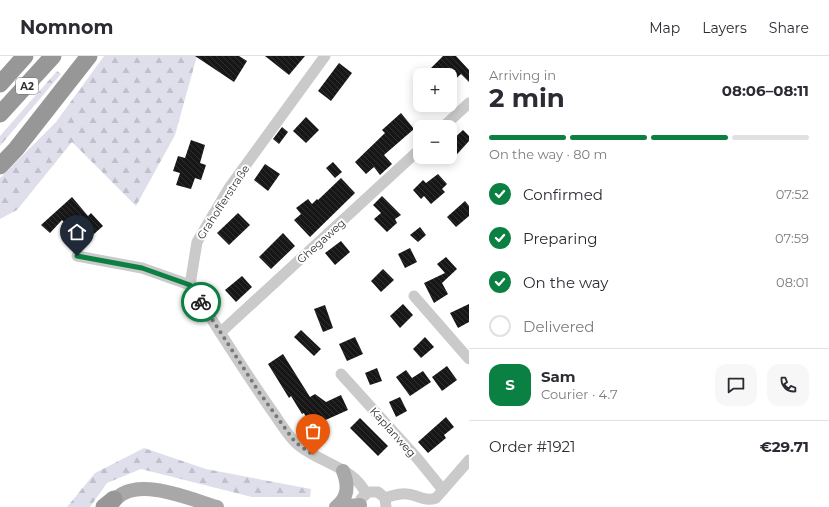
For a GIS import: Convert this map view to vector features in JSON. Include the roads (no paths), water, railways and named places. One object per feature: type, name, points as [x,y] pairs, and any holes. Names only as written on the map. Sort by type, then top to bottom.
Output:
[{"type":"highway","name":"A2","points":[[0,84],[25,56]]},
{"type":"highway","name":"A2","points":[[0,114],[53,56]]},
{"type":"highway","points":[[0,166],[16,149],[89,56]]},
{"type":"main road","points":[[336,507],[343,502],[346,496],[346,479],[343,471]]},
{"type":"main road","points":[[110,504],[124,492],[134,489],[154,490],[217,507]]},
{"type":"main road","points":[[336,507],[362,502]]},
{"type":"street","name":"Grahofferstraße","points":[[190,285],[197,242],[229,188],[322,57]]},
{"type":"street","points":[[451,120],[469,103]]},
{"type":"street","name":"Ghegaweg","points":[[221,332],[413,155]]},
{"type":"street","points":[[77,256],[142,268],[190,285],[259,392],[295,442],[313,455],[343,471],[358,483],[362,502],[375,491],[386,503],[397,494],[406,494],[430,500],[436,498],[469,460]]},
{"type":"street","points":[[414,296],[469,359]]},
{"type":"street","name":"Kaplanweg","points":[[341,374],[417,458],[443,490]]}]
